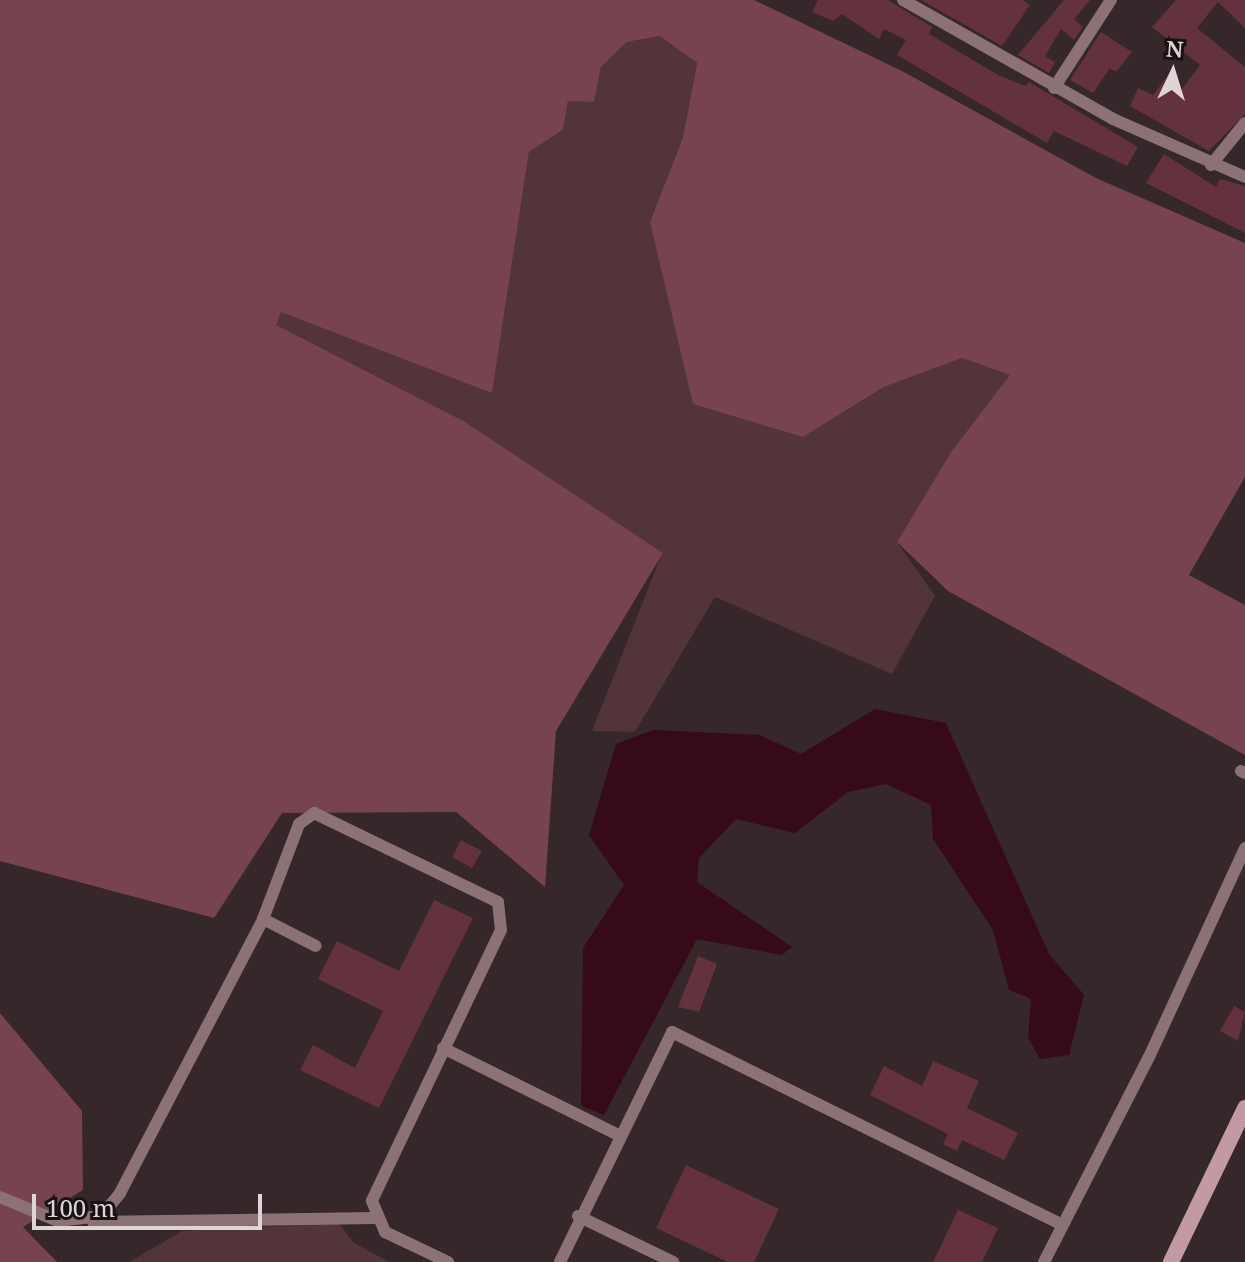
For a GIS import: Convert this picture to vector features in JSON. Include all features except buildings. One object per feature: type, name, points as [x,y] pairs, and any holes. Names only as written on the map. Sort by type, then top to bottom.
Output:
[{"type":"street","points":[[903,0],[1054,88],[1211,165],[1245,177]]},
{"type":"street","points":[[1054,88],[1111,0]]},
{"type":"street","points":[[1211,165],[1245,123]]},
{"type":"street","points":[[83,1222],[101,1216],[120,1193],[263,919],[299,824],[314,813],[485,893],[498,902],[501,930],[378,1180],[374,1218],[385,1232],[448,1262]]},
{"type":"street","points":[[1044,1262],[1149,1057],[1245,848]]},
{"type":"street","points":[[263,919],[316,946]]},
{"type":"street","points":[[560,1262],[578,1216],[672,1032],[1062,1225]]},
{"type":"street","points":[[443,1048],[618,1135]]},
{"type":"street","points":[[1171,1262],[1245,1108]]},
{"type":"street","points":[[0,1197],[58,1221],[374,1218]]},
{"type":"street","points":[[578,1216],[673,1262]]},
{"type":"shaded area","points":[[0,0],[754,0],[902,71],[1096,178],[1245,243],[1245,477],[1189,575],[1245,605],[1245,755],[948,591],[897,542],[951,452],[1010,375],[962,358],[884,387],[803,437],[693,404],[650,222],[683,137],[697,63],[660,36],[627,42],[601,67],[594,102],[568,101],[563,130],[529,152],[492,393],[281,312],[276,325],[465,422],[663,553],[556,731],[545,887],[456,812],[282,813],[214,918],[0,861]]},
{"type":"shaded area","points":[[661,36],[697,63],[683,137],[650,222],[803,437],[884,387],[962,358],[1011,375],[951,452],[897,542],[935,596],[892,674],[715,597],[635,732],[592,731],[662,553],[276,325],[280,311],[492,392],[529,152],[563,130],[568,101],[594,101],[601,67],[627,42]]},
{"type":"shaded area","points":[[875,709],[946,723],[1049,954],[1084,995],[1069,1055],[1040,1059],[1028,1037],[1031,999],[1009,990],[993,930],[933,839],[931,805],[886,784],[848,792],[795,833],[736,819],[699,858],[697,882],[792,947],[782,955],[697,939],[604,1115],[581,1106],[583,948],[624,885],[589,835],[616,744],[653,730],[760,735],[801,754]]},
{"type":"shaded area","points":[[0,1013],[82,1111],[83,1190],[23,1227],[57,1262],[0,1262]]},
{"type":"shaded area","points":[[339,1223],[353,1242],[389,1262],[129,1262],[182,1231]]}]
